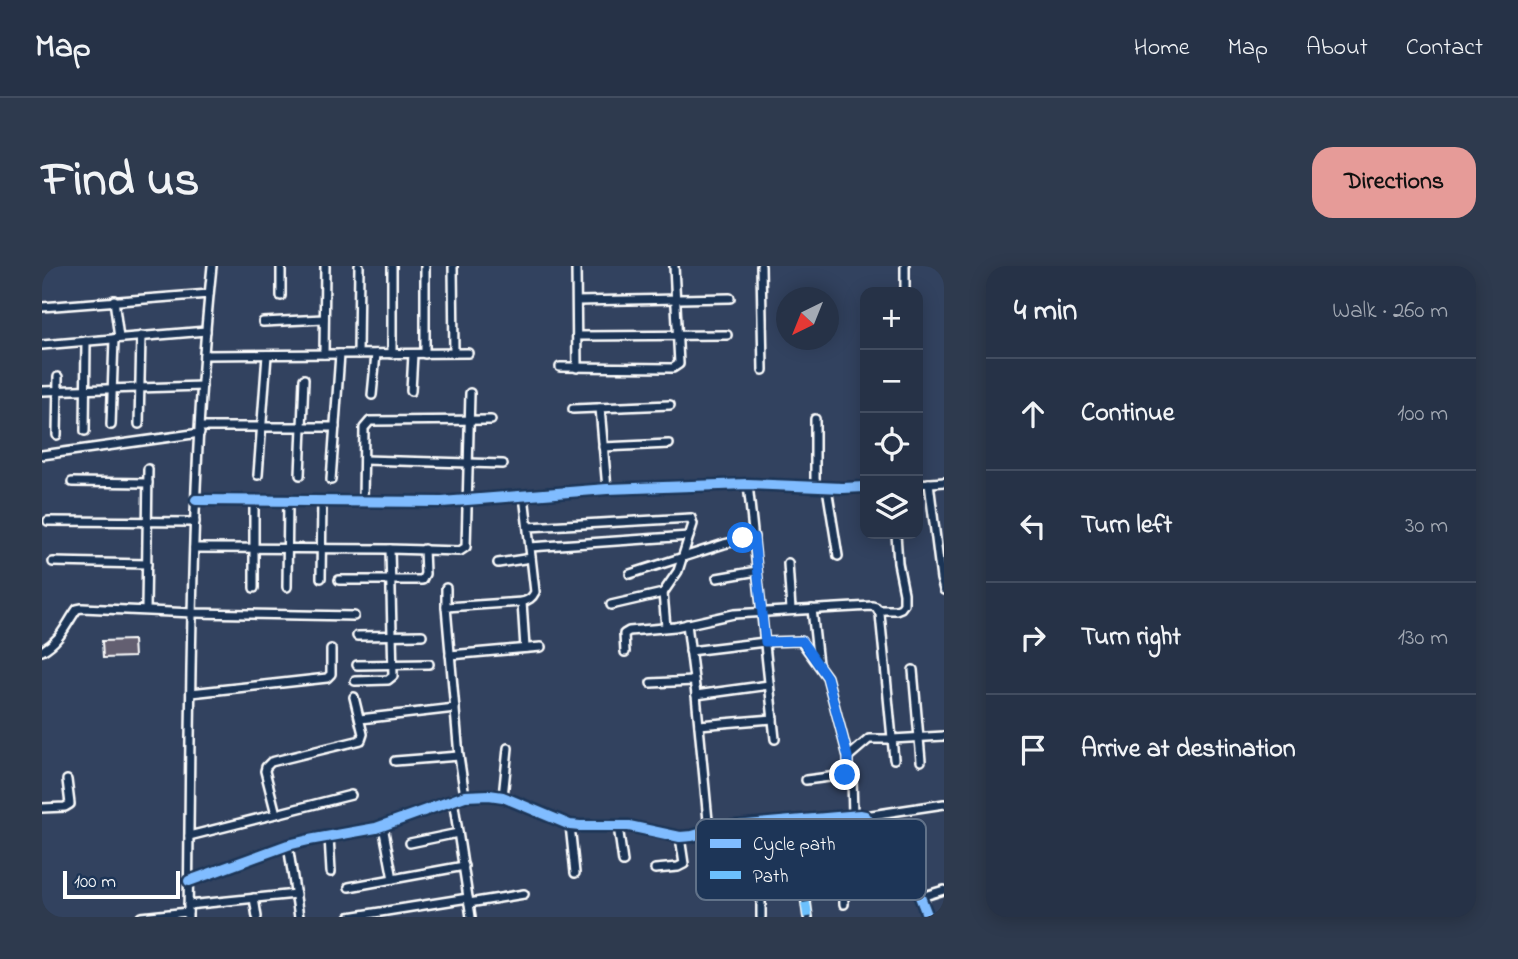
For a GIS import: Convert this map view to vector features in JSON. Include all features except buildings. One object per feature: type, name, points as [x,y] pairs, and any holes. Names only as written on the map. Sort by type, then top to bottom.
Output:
[{"type":"street","points":[[188,912],[194,548],[202,386],[212,266]]},
{"type":"street","points":[[281,266],[281,296]]},
{"type":"street","points":[[324,354],[325,266]]},
{"type":"street","points":[[358,354],[359,266]]},
{"type":"street","points":[[391,266],[392,354]]},
{"type":"street","points":[[425,266],[425,354]]},
{"type":"street","points":[[453,266],[454,354]]},
{"type":"street","points":[[576,266],[578,368]]},
{"type":"street","points":[[560,367],[673,368],[679,364],[674,266]]},
{"type":"street","points":[[761,266],[763,370]]},
{"type":"street","points":[[905,266],[905,287]]},
{"type":"street","points":[[42,307],[209,294]]},
{"type":"street","points":[[577,301],[730,299]]},
{"type":"street","points":[[111,425],[116,339],[114,300]]},
{"type":"street","points":[[263,322],[324,319]]},
{"type":"street","points":[[42,345],[206,331]]},
{"type":"street","points":[[577,336],[727,335]]},
{"type":"street","points":[[139,424],[141,337]]},
{"type":"street","points":[[85,431],[86,341]]},
{"type":"street","points":[[331,480],[341,354]]},
{"type":"street","points":[[372,396],[376,354]]},
{"type":"street","points":[[411,391],[413,354]]},
{"type":"street","points":[[204,355],[468,354]]},
{"type":"street","points":[[258,475],[267,355]]},
{"type":"street","points":[[57,435],[58,377]]},
{"type":"street","points":[[300,475],[304,379]]},
{"type":"street","points":[[42,391],[202,386]]},
{"type":"street","points":[[194,548],[460,551],[467,547],[470,393]]},
{"type":"street","points":[[573,409],[670,405]]},
{"type":"street","points":[[600,408],[607,489]]},
{"type":"street","points":[[815,419],[815,486]]},
{"type":"street","points":[[363,502],[364,428],[370,421],[491,420]]},
{"type":"street","points":[[42,455],[200,430],[335,427]]},
{"type":"street","points":[[603,447],[669,444]]},
{"type":"street","points":[[363,460],[503,464]]},
{"type":"street","points":[[146,610],[148,469]]},
{"type":"street","points":[[72,482],[148,482]]},
{"type":"street","points":[[923,484],[944,482]]},
{"type":"street","points":[[929,483],[944,590]]},
{"type":"street","points":[[196,500],[442,502],[607,489],[748,484],[860,487]]},
{"type":"street","points":[[748,484],[775,739]]},
{"type":"street","points":[[827,488],[838,556]]},
{"type":"street","points":[[446,607],[522,602],[530,599],[535,592],[524,495]]},
{"type":"street","points":[[254,501],[254,588]]},
{"type":"street","points":[[287,587],[288,501]]},
{"type":"street","points":[[321,578],[322,501]]},
{"type":"street","points":[[528,527],[691,518],[693,524],[678,571],[663,593],[666,627]]},
{"type":"street","points":[[48,521],[195,522]]},
{"type":"street","points":[[530,547],[689,536]]},
{"type":"street","points":[[631,574],[735,540],[754,537]]},
{"type":"street","points":[[625,652],[626,632],[687,624],[723,615],[872,606],[878,610],[901,608],[904,604],[904,593],[896,539]]},
{"type":"street","points":[[355,681],[388,680],[393,677],[390,549]]},
{"type":"street","points":[[339,580],[417,580],[424,577],[424,549]]},
{"type":"street","points":[[498,563],[531,558]]},
{"type":"street","points":[[52,562],[147,564]]},
{"type":"street","points":[[788,563],[791,610]]},
{"type":"street","points":[[716,578],[757,571]]},
{"type":"street","points":[[446,589],[459,756],[465,796]]},
{"type":"street","points":[[611,605],[663,593]]},
{"type":"street","points":[[522,602],[525,648]]},
{"type":"street","points":[[42,651],[59,638],[77,609],[82,608],[193,614],[354,616]]},
{"type":"street","points":[[812,609],[818,665]]},
{"type":"street","points":[[878,610],[894,759]]},
{"type":"street","points":[[687,624],[708,819]]},
{"type":"street","points":[[357,636],[422,635]]},
{"type":"street","points":[[690,651],[765,642],[802,641],[827,677],[848,757],[853,815]]},
{"type":"street","points":[[450,655],[541,647]]},
{"type":"street","points":[[191,693],[327,678],[331,674],[331,649]]},
{"type":"street","points":[[357,665],[429,664]]},
{"type":"street","points":[[913,670],[921,761]]},
{"type":"street","points":[[651,683],[694,681]]},
{"type":"street","points":[[696,695],[769,685]]},
{"type":"street","points":[[276,814],[265,771],[268,764],[361,740],[363,734],[354,696]]},
{"type":"street","points":[[360,719],[455,708]]},
{"type":"street","points":[[699,725],[773,719]]},
{"type":"street","points":[[848,757],[869,739],[944,736]]},
{"type":"street","points":[[503,797],[508,748]]},
{"type":"street","points":[[395,761],[459,756]]},
{"type":"street","points":[[806,780],[848,775]]},
{"type":"street","points":[[42,808],[65,807],[70,804],[67,780]]},
{"type":"street","points":[[189,836],[351,795]]},
{"type":"street","points":[[188,881],[288,845],[383,826],[465,796],[503,797],[580,827],[618,826],[680,837],[696,835]]},
{"type":"street","points":[[453,799],[471,917]]},
{"type":"street","points":[[816,819],[865,816],[944,804]]},
{"type":"street","points":[[570,825],[575,873]]},
{"type":"street","points":[[383,826],[393,879]]},
{"type":"street","points":[[618,826],[623,862]]},
{"type":"street","points":[[410,843],[458,833]]},
{"type":"street","points":[[329,836],[331,872]]},
{"type":"street","points":[[655,869],[684,864],[680,837]]},
{"type":"street","points":[[288,845],[299,917]]},
{"type":"street","points":[[349,887],[464,866]]},
{"type":"street","points":[[926,895],[944,890]]},
{"type":"street","points":[[141,917],[188,912],[254,898],[296,894]]},
{"type":"street","points":[[349,917],[524,894]]},
{"type":"street","points":[[254,898],[257,917]]},
{"type":"street","points":[[844,900],[844,904]]},
{"type":"street","points":[[922,900],[928,917]]},
{"type":"marked path","points":[[805,900],[808,917]]},
{"type":"cycle path","points":[[196,500],[442,502],[607,489],[748,484],[860,487]]},
{"type":"cycle path","points":[[189,881],[288,845],[376,828],[465,796],[503,797],[570,825],[629,826],[680,837],[696,835]]},
{"type":"cycle path","points":[[815,819],[860,815],[867,819]]},
{"type":"cycle path","points":[[921,900],[928,917]]},
{"type":"route","points":[[743,538],[754,537],[765,642],[802,641],[827,677],[848,757],[848,775],[845,775]]}]
